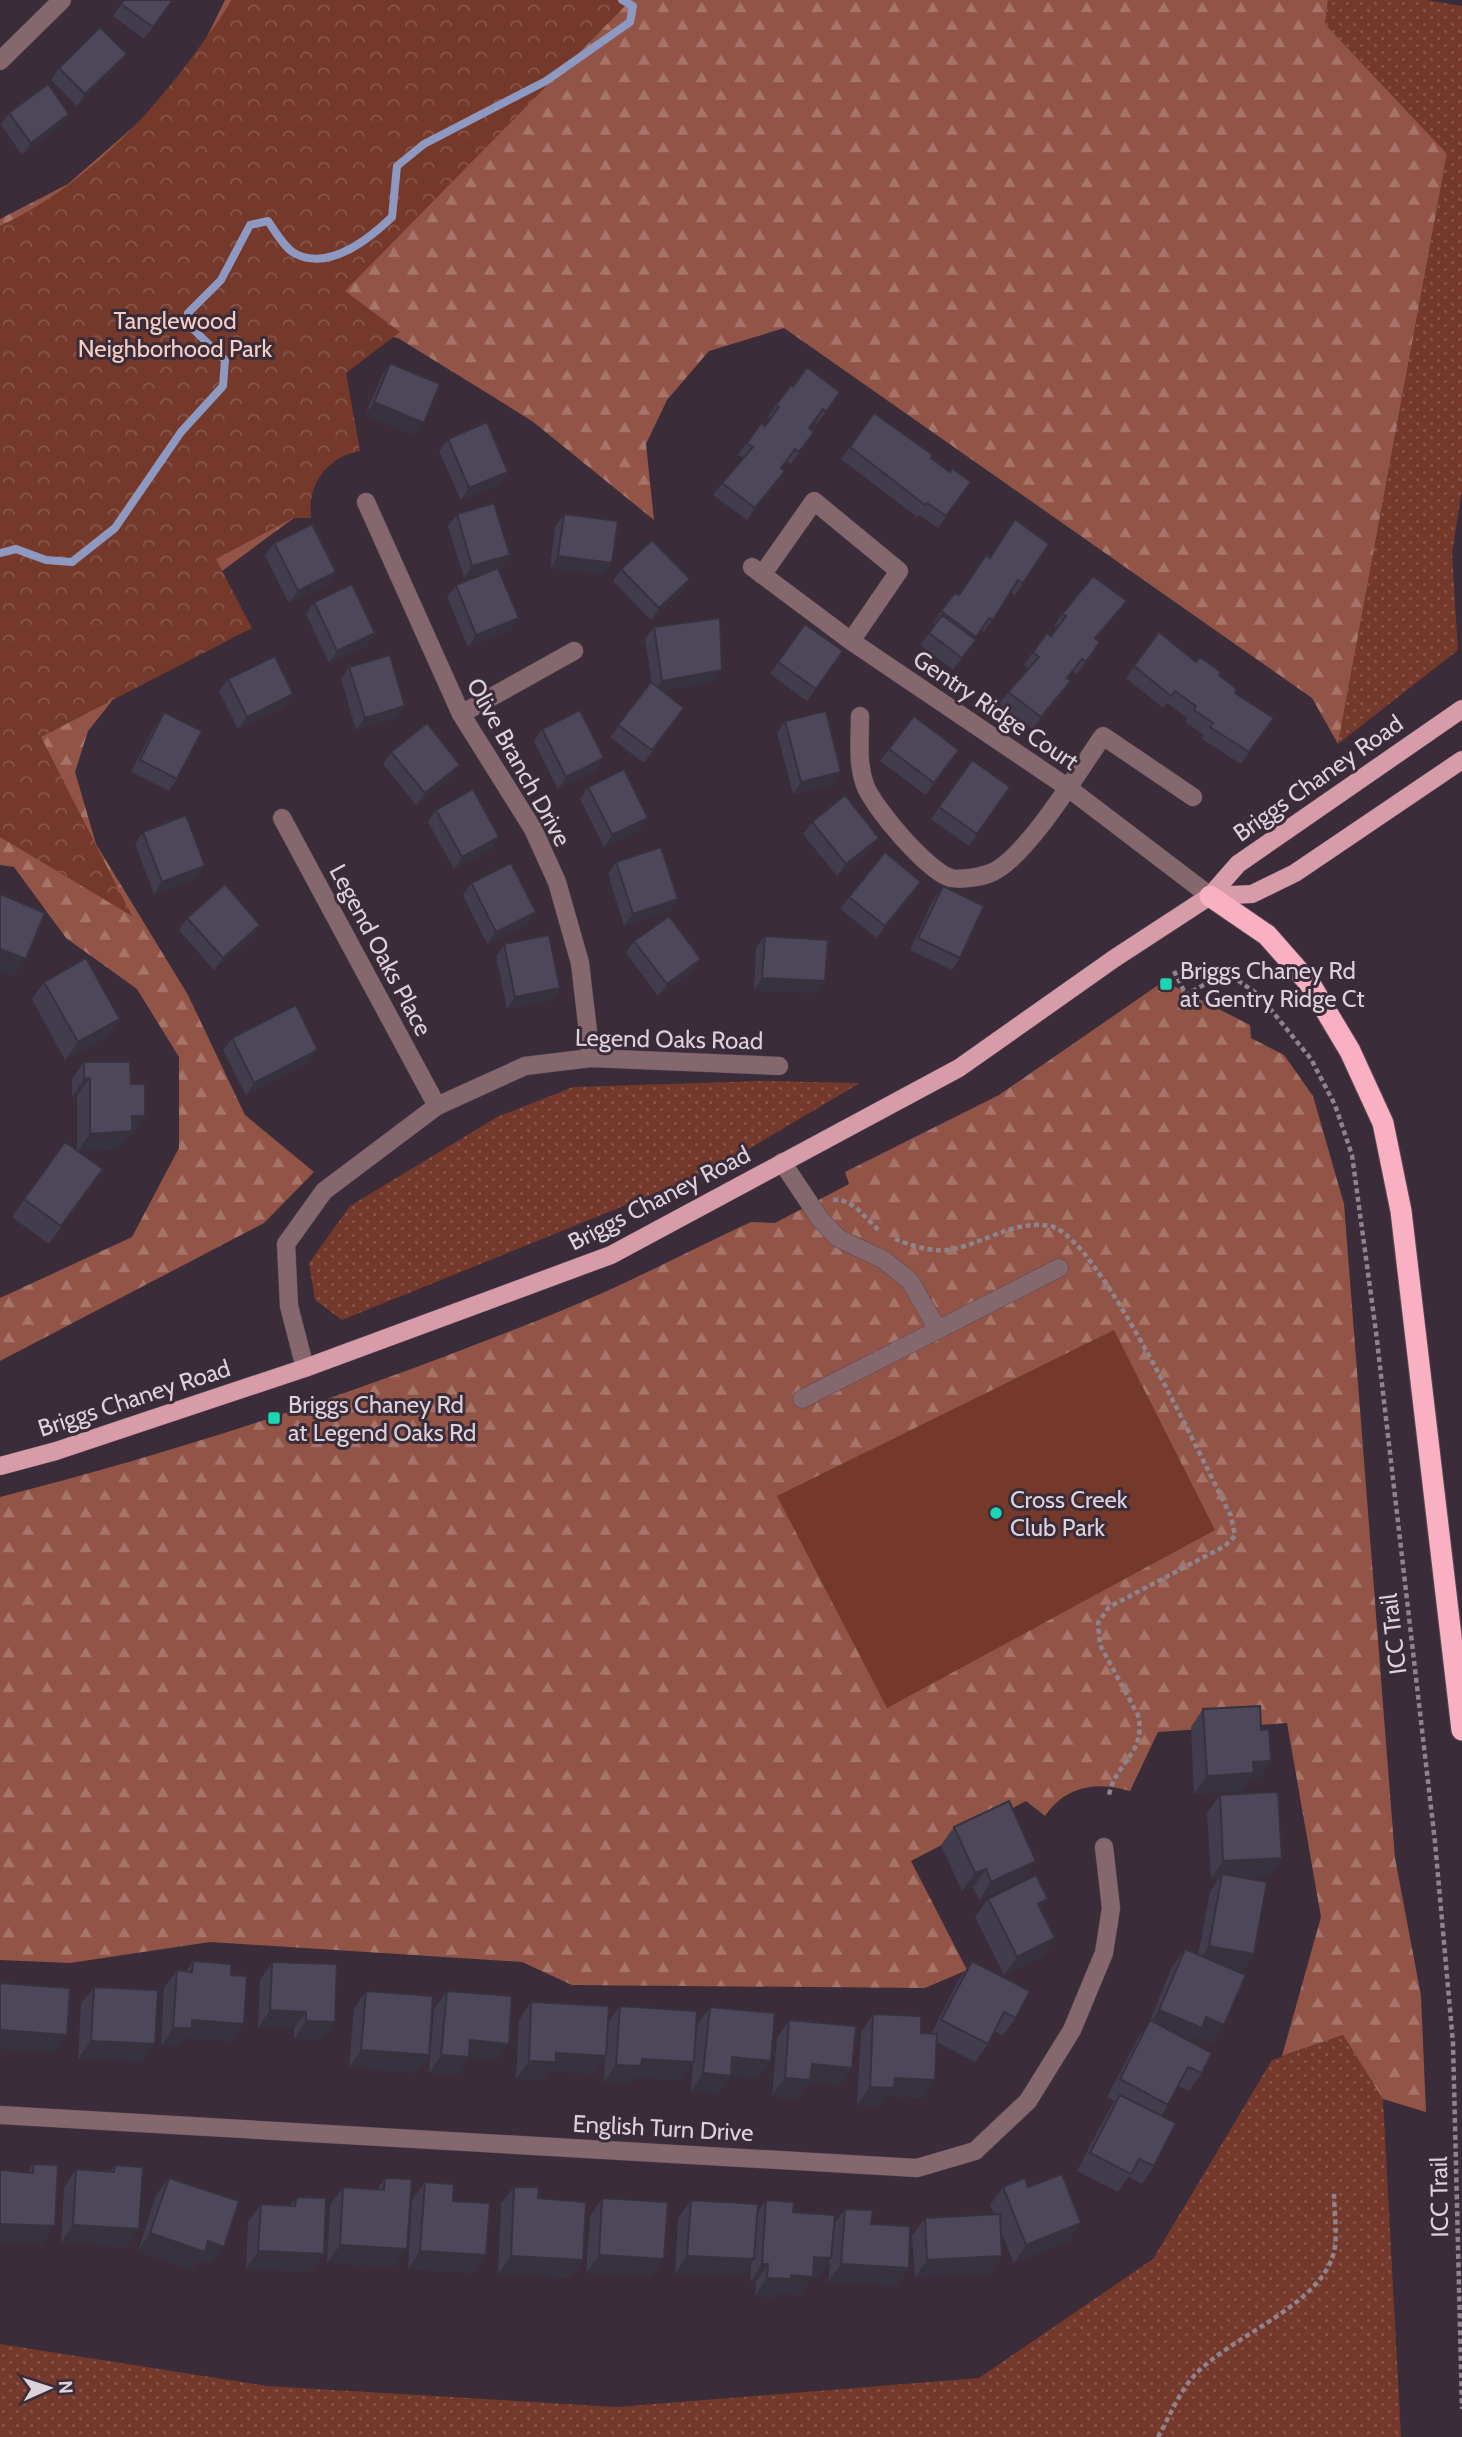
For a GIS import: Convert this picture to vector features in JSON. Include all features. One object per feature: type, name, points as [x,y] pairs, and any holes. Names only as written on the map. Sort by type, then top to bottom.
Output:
[{"type":"highway","points":[[1210,896],[1267,935],[1310,984],[1350,1051],[1382,1123],[1401,1211],[1462,1730]]},
{"type":"main road","name":"Briggs Chaney Road","points":[[0,1466],[56,1451],[305,1368],[611,1255],[959,1068],[1115,958],[1210,896],[1238,864],[1462,709]]},
{"type":"main road","points":[[1210,896],[1252,894],[1295,873],[1462,761]]},
{"type":"street","points":[[0,61],[62,0]]},
{"type":"street","name":"Gentry Ridge Court","points":[[851,641],[899,571],[814,501],[757,571],[851,641],[1067,787],[1210,896]]},
{"type":"street","name":"Olive Branch Drive","points":[[366,502],[461,714],[533,829],[557,882],[580,963],[591,1058]]},
{"type":"street","points":[[461,714],[574,651]]},
{"type":"street","points":[[860,716],[859,765],[876,805],[926,861],[950,878],[993,872],[1014,856],[1104,736],[1193,797]]},
{"type":"street","name":"Legend Oaks Place","points":[[282,818],[437,1105]]},
{"type":"street","name":"Legend Oaks Road","points":[[305,1368],[289,1306],[286,1244],[324,1191],[437,1105],[525,1066],[591,1058],[779,1066]]},
{"type":"street","points":[[782,1162],[820,1219],[838,1238],[884,1260],[910,1281],[938,1330]]},
{"type":"street","points":[[802,1399],[1059,1268]]},
{"type":"street","name":"English Turn Drive","points":[[0,2115],[917,2168],[975,2151],[1028,2101],[1072,2030],[1104,1953],[1111,1908],[1104,1847]]},
{"type":"path","name":"ICC Trail","points":[[1174,971],[1186,995],[1209,982],[1230,975],[1259,995],[1311,1059],[1335,1105],[1352,1155],[1435,1842],[1449,2003],[1462,2409]]},
{"type":"path","points":[[829,1200],[844,1199],[883,1234],[928,1249],[945,1250],[1008,1230],[1030,1226],[1051,1226],[1069,1235],[1086,1254],[1125,1313],[1231,1516],[1235,1536],[1225,1546],[1109,1607],[1098,1623],[1100,1645],[1138,1715],[1141,1728],[1140,1741],[1116,1772],[1109,1795]]},
{"type":"path","points":[[1157,2437],[1192,2378],[1228,2346],[1282,2315],[1320,2278],[1335,2248],[1334,2193]]},
{"type":"green space","points":[[225,0],[1328,0],[1325,24],[1447,154],[1338,744],[1312,698],[784,328],[709,351],[667,400],[646,444],[654,520],[532,421],[398,338],[303,321],[302,512],[207,582],[88,731],[75,772],[96,844],[188,995],[245,1115],[314,1172],[264,1223],[0,1361],[0,1298],[132,1237],[179,1148],[179,1057],[137,989],[66,938],[14,867],[0,865],[0,219],[68,184],[185,82]]},
{"type":"green space","name":"Tanglewood Neighborhood Park","points":[[231,0],[631,0],[345,291],[400,332],[346,373],[360,451],[338,459],[322,474],[312,494],[311,518],[293,518],[216,559],[252,628],[41,737],[132,916],[0,837],[0,226],[58,192],[85,172],[134,127],[178,76]]},
{"type":"green space","points":[[1328,0],[1426,0],[1462,6],[1462,489],[1452,554],[1458,650],[1338,744],[1447,155],[1325,24]]},
{"type":"green space","points":[[1164,981],[1250,1025],[1251,1038],[1284,1055],[1313,1096],[1344,1204],[1395,1858],[1421,1996],[1426,2112],[1383,2099],[1343,2035],[1282,2056],[1321,1917],[1287,1723],[1158,1732],[1130,1791],[1105,1786],[1083,1788],[1062,1798],[1045,1816],[1026,1801],[911,1861],[967,1970],[925,1988],[572,1985],[522,1962],[210,1942],[70,1963],[0,1960],[0,1497],[143,1458],[355,1389],[494,1338],[587,1300],[751,1222],[775,1223],[849,1184],[845,1172],[999,1095]]},
{"type":"green space","points":[[763,1081],[860,1083],[715,1169],[342,1320],[315,1300],[309,1263],[350,1206],[497,1117],[573,1087]]},
{"type":"green space","name":"Cross Creek Club Park","points":[[1114,1330],[1215,1530],[887,1708],[777,1496]]},
{"type":"green space","points":[[1343,2035],[1383,2099],[1401,2437],[0,2437],[0,2344],[267,2386],[617,2407],[979,2378],[1153,2259],[1272,2060]]},
{"type":"building","points":[[124,0],[173,0],[153,27],[121,4]]},
{"type":"building","points":[[100,27],[127,54],[85,94],[59,68]]},
{"type":"building","points":[[48,84],[69,114],[31,143],[9,113]]},
{"type":"building","points":[[390,363],[440,384],[424,423],[374,402]]},
{"type":"building","points":[[807,367],[840,392],[826,412],[823,409],[809,428],[814,432],[799,452],[795,449],[781,468],[785,471],[755,508],[722,483],[753,447],[747,443],[761,423],[765,426],[779,407],[776,405]]},
{"type":"building","points":[[874,413],[933,455],[931,458],[950,472],[952,468],[971,482],[946,516],[927,503],[925,505],[850,447]]},
{"type":"building","points":[[487,422],[508,472],[469,488],[448,439]]},
{"type":"building","points":[[494,503],[510,555],[472,566],[457,514]]},
{"type":"building","points":[[564,514],[618,521],[612,563],[558,556]]},
{"type":"building","points":[[1015,519],[1049,544],[1023,583],[1018,580],[993,620],[989,618],[976,637],[941,611],[955,593],[959,595],[986,555],[990,558]]},
{"type":"building","points":[[312,524],[336,572],[298,591],[274,543]]},
{"type":"building","points":[[652,540],[690,579],[659,608],[621,569]]},
{"type":"building","points":[[498,568],[519,618],[476,635],[456,585]]},
{"type":"building","points":[[1093,576],[1127,601],[1095,638],[1100,642],[1086,662],[1082,659],[1067,678],[1071,681],[1041,717],[1008,692],[1039,657],[1033,652],[1047,633],[1051,636],[1066,616],[1062,614]]},
{"type":"building","points":[[352,584],[375,633],[337,651],[314,602]]},
{"type":"building","points":[[942,615],[976,640],[962,658],[929,633]]},
{"type":"building","points":[[720,618],[722,670],[662,681],[654,627]]},
{"type":"building","points":[[805,624],[843,651],[816,689],[778,662]]},
{"type":"building","points":[[1159,632],[1196,662],[1200,657],[1221,672],[1219,675],[1237,689],[1235,693],[1274,718],[1249,752],[1210,727],[1213,723],[1194,710],[1196,706],[1175,691],[1171,696],[1134,666]]},
{"type":"building","points":[[390,655],[405,706],[365,718],[349,667]]},
{"type":"building","points":[[275,656],[293,694],[247,717],[228,679]]},
{"type":"building","points":[[651,682],[684,708],[652,750],[618,725]]},
{"type":"building","points":[[580,710],[604,758],[566,777],[542,729]]},
{"type":"building","points":[[826,711],[841,772],[801,782],[785,721]]},
{"type":"building","points":[[164,712],[202,731],[177,779],[140,760]]},
{"type":"building","points":[[914,716],[959,750],[934,783],[889,749]]},
{"type":"building","points":[[427,723],[460,765],[425,793],[391,752]]},
{"type":"building","points":[[972,760],[1010,787],[977,834],[939,807]]},
{"type":"building","points":[[624,769],[648,818],[612,835],[588,787]]},
{"type":"building","points":[[473,789],[499,837],[462,857],[436,810]]},
{"type":"building","points":[[845,795],[879,838],[846,864],[812,822]]},
{"type":"building","points":[[186,815],[205,866],[162,882],[143,832]]},
{"type":"building","points":[[661,847],[678,899],[633,914],[616,862]]},
{"type":"building","points":[[885,852],[921,882],[885,926],[849,897]]},
{"type":"building","points":[[511,863],[536,912],[496,932],[471,883]]},
{"type":"building","points":[[225,884],[260,925],[223,958],[187,918]]},
{"type":"building","points":[[943,886],[984,906],[960,958],[918,938]]},
{"type":"building","points":[[0,894],[45,913],[26,959],[0,949]]},
{"type":"building","points":[[669,916],[701,959],[667,984],[634,941]]},
{"type":"building","points":[[549,935],[560,988],[515,997],[504,944]]},
{"type":"building","points":[[765,936],[828,940],[825,981],[762,978]]},
{"type":"building","points":[[86,958],[120,1019],[78,1042],[44,982]]},
{"type":"building","points":[[296,1005],[318,1050],[254,1083],[232,1038]]},
{"type":"building","points":[[84,1062],[130,1062],[131,1084],[145,1084],[145,1116],[132,1116],[132,1131],[90,1134],[90,1078],[84,1079]]},
{"type":"building","points":[[65,1142],[103,1169],[61,1226],[24,1199]]},
{"type":"building","points":[[1260,1706],[1261,1730],[1269,1729],[1271,1761],[1253,1762],[1254,1773],[1207,1776],[1203,1709]]},
{"type":"building","points":[[1278,1792],[1282,1858],[1223,1861],[1220,1795]]},
{"type":"building","points":[[1009,1801],[1036,1861],[991,1882],[986,1869],[975,1873],[954,1827]]},
{"type":"building","points":[[1222,1874],[1267,1882],[1254,1954],[1209,1946]]},
{"type":"building","points":[[1036,1875],[1048,1899],[1038,1904],[1055,1938],[1017,1957],[988,1899]]},
{"type":"building","points":[[1185,1949],[1246,1975],[1224,2025],[1206,2017],[1202,2028],[1159,2010]]},
{"type":"building","points":[[193,1961],[231,1964],[231,1975],[247,1976],[244,2024],[192,2020],[192,2028],[173,2028],[177,1970],[192,1972]]},
{"type":"building","points":[[972,1961],[1030,1991],[1016,2018],[1004,2012],[988,2044],[941,2020]]},
{"type":"building","points":[[272,1962],[337,1964],[335,2022],[306,2021],[306,2012],[270,2010]]},
{"type":"building","points":[[0,1983],[70,1988],[67,2035],[0,2030]]},
{"type":"building","points":[[94,1987],[158,1990],[155,2044],[91,2041]]},
{"type":"building","points":[[366,1991],[433,1996],[429,2055],[361,2050]]},
{"type":"building","points":[[447,1991],[512,1996],[509,2044],[470,2040],[469,2057],[441,2055]]},
{"type":"building","points":[[531,2002],[609,2006],[606,2056],[556,2053],[556,2062],[529,2061]]},
{"type":"building","points":[[620,2006],[697,2011],[694,2062],[642,2059],[641,2066],[616,2065]]},
{"type":"building","points":[[710,2007],[775,2013],[771,2061],[732,2057],[731,2076],[703,2073]]},
{"type":"building","points":[[873,2014],[921,2016],[921,2033],[937,2034],[935,2080],[895,2078],[894,2088],[870,2087]]},
{"type":"building","points":[[789,2020],[856,2026],[852,2068],[812,2064],[810,2080],[785,2078]]},
{"type":"building","points":[[1150,2020],[1212,2053],[1202,2073],[1188,2067],[1168,2105],[1120,2079]]},
{"type":"building","points":[[1120,2095],[1176,2123],[1154,2166],[1139,2159],[1131,2174],[1090,2153]]},
{"type":"building","points":[[33,2164],[58,2165],[55,2226],[0,2224],[0,2170],[33,2173]]},
{"type":"building","points":[[115,2165],[143,2167],[139,2229],[73,2225],[76,2169],[114,2172]]},
{"type":"building","points":[[1062,2174],[1081,2223],[1026,2245],[1003,2187],[1025,2178],[1028,2187]]},
{"type":"building","points":[[169,2178],[239,2201],[224,2247],[208,2241],[205,2252],[150,2233]]},
{"type":"building","points":[[385,2178],[412,2179],[407,2249],[340,2245],[343,2187],[384,2190]]},
{"type":"building","points":[[425,2182],[454,2184],[453,2201],[490,2203],[486,2255],[420,2251]]},
{"type":"building","points":[[514,2187],[539,2187],[538,2198],[586,2202],[583,2260],[511,2256]]},
{"type":"building","points":[[296,2197],[326,2198],[324,2254],[258,2251],[261,2204],[295,2206]]},
{"type":"building","points":[[602,2198],[668,2202],[664,2259],[599,2255]]},
{"type":"building","points":[[691,2200],[758,2204],[754,2259],[687,2256]]},
{"type":"building","points":[[766,2200],[794,2202],[793,2212],[835,2215],[831,2258],[814,2257],[813,2277],[791,2275],[791,2279],[767,2278],[768,2264],[762,2264]]},
{"type":"building","points":[[845,2209],[873,2210],[871,2224],[910,2226],[909,2268],[841,2264]]},
{"type":"building","points":[[1000,2214],[1002,2256],[927,2260],[925,2218]]},
{"type":"waterway","points":[[0,553],[16,549],[46,560],[72,562],[115,528],[181,432],[223,386],[225,360],[193,329],[188,313],[221,280],[250,225],[268,221],[288,248],[309,258],[335,256],[360,243],[392,217],[397,166],[424,144],[546,81],[630,22],[633,6],[622,0]]},
{"type":"place","name":"Briggs Chaney Rd at Gentry Ridge Ct","points":[[1166,984]]},
{"type":"place","name":"Briggs Chaney Rd at Legend Oaks Rd","points":[[274,1418]]},
{"type":"place","name":"Cross Creek Club Park","points":[[996,1513]]}]
